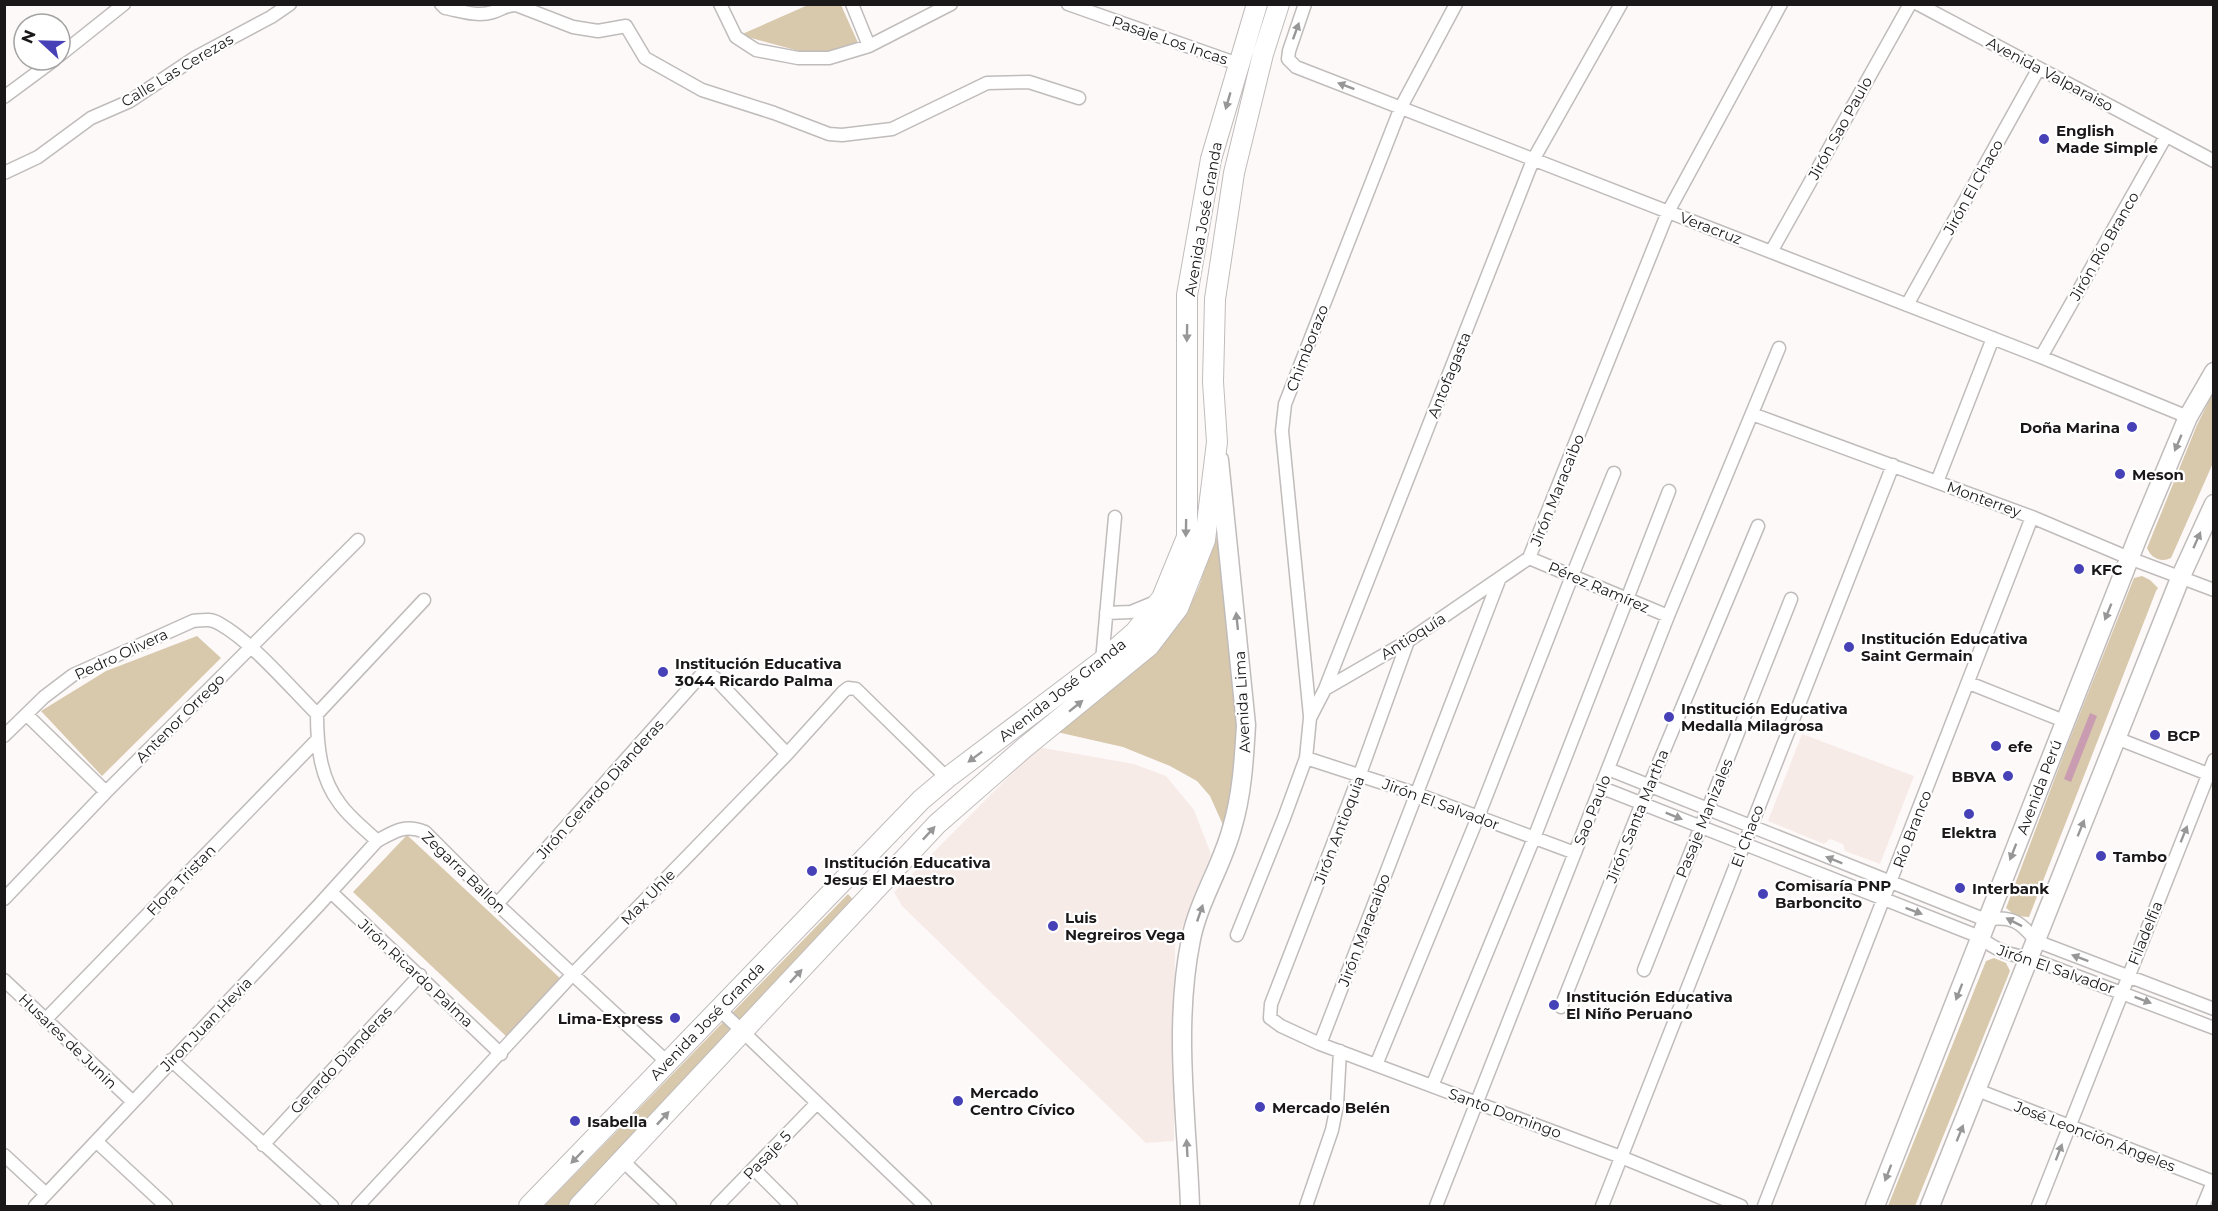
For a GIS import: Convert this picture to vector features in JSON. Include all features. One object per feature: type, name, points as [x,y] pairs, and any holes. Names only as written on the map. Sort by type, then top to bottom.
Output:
[{"type":"main road","name":"Avenida José Granda","points":[[529,1206],[921,800],[1102,661],[1135,632],[1162,598],[1187,537],[1187,295],[1211,159],[1257,4]]},
{"type":"main road","name":"Avenida José Granda","points":[[579,1206],[937,825],[1024,748],[1149,646],[1178,609],[1205,540],[1217,442],[1213,382],[1215,299],[1234,173],[1263,54],[1279,4]]},
{"type":"main road","name":"Avenida Perú","points":[[1875,1206],[2129,558],[2188,417],[2214,372]]},
{"type":"main road","name":"Avenida Lima","points":[[1190,1206],[1183,1068],[1183,994],[1191,937],[1232,828],[1244,761],[1246,725],[1217,442]]},
{"type":"main road","points":[[1930,1206],[2181,576],[2214,504]]},
{"type":"street","points":[[72,45],[124,4]]},
{"type":"street","name":"Calle Las Cerezas","points":[[4,173],[38,157],[91,118],[130,101],[196,57],[271,17],[290,4]]},
{"type":"street","points":[[441,4],[445,8],[473,14],[492,12],[506,5],[516,5],[573,27],[598,31],[626,26],[645,58],[702,90],[774,113],[829,134],[842,135],[892,129],[987,83],[1029,82],[1079,98]]},
{"type":"street","points":[[720,4],[736,37],[756,50],[807,58],[829,58],[869,46],[951,4]]},
{"type":"street","points":[[852,4],[869,46]]},
{"type":"street","name":"Pasaje Los Incas","points":[[1068,4],[1238,64]]},
{"type":"street","name":"Veracruz","points":[[1305,4],[1289,51],[1288,59],[1296,67],[1993,338],[2188,417]]},
{"type":"street","name":"Chimborazo","points":[[1310,718],[1281,431],[1282,417],[1401,107],[1456,4]]},
{"type":"street","name":"Antofagasta","points":[[1237,935],[1306,758],[1310,718],[1325,689],[1533,160],[1621,4]]},
{"type":"street","name":"Jirón Maracaibo","points":[[1320,1044],[1499,580],[1529,558],[1668,212],[1781,4]]},
{"type":"street","name":"Jirón Sao Paulo","points":[[1771,252],[1910,4]]},
{"type":"street","name":"Avenida Valparaiso","points":[[1918,4],[2214,161]]},
{"type":"street","name":"Jirón El Chaco","points":[[1907,305],[2039,68]]},
{"type":"street","points":[[4,97],[38,72]]},
{"type":"street","name":"Jirón Río Branco","points":[[2041,357],[2166,136]]},
{"type":"street","points":[[1937,482],[1993,338]]},
{"type":"street","name":"Sao Paulo","points":[[1436,1206],[1668,616],[1779,348]]},
{"type":"street","name":"Monterrey","points":[[1752,414],[2032,517],[2129,558],[2214,590]]},
{"type":"street","name":"El Chaco","points":[[1602,1206],[1893,465]]},
{"type":"street","points":[[1376,1065],[1478,817],[1614,473]]},
{"type":"street","points":[[1432,1086],[1534,838],[1669,492]]},
{"type":"street","points":[[1102,661],[1115,517]]},
{"type":"street","name":"Río Branco","points":[[1764,1206],[1885,900],[2032,517]]},
{"type":"street","name":"Jirón Santa Martha","points":[[1561,1007],[1649,785],[1758,526]]},
{"type":"street","name":"Antenor Orrego","points":[[4,899],[106,792],[358,540]]},
{"type":"street","name":"Pérez Ramírez","points":[[1529,558],[1668,616]]},
{"type":"street","name":"Antioquía","points":[[1325,689],[1408,641],[1499,580]]},
{"type":"street","points":[[1106,613],[1131,612],[1162,598]]},
{"type":"street","name":"Pasaje Manizales","points":[[1644,970],[1791,598]]},
{"type":"street","points":[[377,841],[340,804],[324,778],[317,740],[317,714],[424,600]]},
{"type":"street","name":"Pedro Olivera","points":[[4,736],[44,697],[73,675],[193,621],[208,619],[220,623],[249,647]]},
{"type":"street","name":"Jirón Antioquia","points":[[1270,1018],[1271,1004],[1360,774],[1408,641]]},
{"type":"street","points":[[249,647],[317,714]]},
{"type":"street","name":"Jirón Gerardo Dianderas","points":[[497,904],[702,674],[714,677],[787,754]]},
{"type":"street","points":[[1969,684],[2064,721]]},
{"type":"street","name":"Max Uhle","points":[[358,1206],[572,975],[848,688],[856,689],[947,778]]},
{"type":"street","points":[[27,715],[106,792]]},
{"type":"street","points":[[2116,738],[2208,774]]},
{"type":"street","name":"Flora Tristan","points":[[45,1020],[317,740]]},
{"type":"street","name":"Jirón El Salvador","points":[[1306,758],[1417,794],[1575,853]]},
{"type":"street","name":"Filadelfia","points":[[2038,1206],[2214,760]]},
{"type":"street","name":"Jirón El Salvador","points":[[1608,769],[1891,884],[1983,929],[1992,948],[2014,956],[2029,958],[2214,1028]]},
{"type":"street","name":"Jirón El Salvador","points":[[1600,787],[1885,900],[1983,929],[2004,917],[2026,928],[2036,941],[2214,1009]]},
{"type":"street","name":"Zegarra Ballon","points":[[377,841],[401,827],[414,827],[425,832],[572,975],[668,1062]]},
{"type":"street","name":"Jiron Juan Hevia","points":[[34,1206],[97,1142],[377,841]]},
{"type":"street","name":"Jirón Ricardo Palma","points":[[331,892],[501,1054]]},
{"type":"street","name":"Gerardo Dianderas","points":[[263,1145],[420,975]]},
{"type":"street","name":"Husares de Junin","points":[[4,980],[133,1102]]},
{"type":"street","points":[[718,1008],[925,1206]]},
{"type":"street","name":"Santo Domingo","points":[[1270,1018],[1281,1026],[1320,1044],[1621,1157],[1741,1206]]},
{"type":"street","points":[[1306,1206],[1332,1130],[1337,1105],[1340,1051]]},
{"type":"street","points":[[171,1060],[332,1206]]},
{"type":"street","name":"José Leonción Ángeles","points":[[1977,1090],[2213,1182]]},
{"type":"street","name":"Pasaje 5","points":[[717,1206],[817,1103]]},
{"type":"street","points":[[97,1142],[166,1206]]},
{"type":"street","points":[[4,1155],[46,1194]]},
{"type":"street","points":[[623,1161],[670,1206]]},
{"type":"street","points":[[754,1169],[791,1206]]},
{"type":"street","points":[[2203,1206],[2213,1182]]},
{"type":"shaded area","points":[[808,5],[841,5],[859,45],[839,52],[810,54],[740,35]]},
{"type":"shaded area","points":[[2213,393],[2213,463],[2171,558],[2157,559],[2147,548],[2197,425]]},
{"type":"shaded area","points":[[1214,531],[1222,556],[1241,744],[1226,826],[1223,825],[1210,796],[1197,781],[1170,766],[1123,747],[1057,732],[1151,654],[1182,617],[1197,590]]},
{"type":"shaded area","points":[[2142,576],[2158,588],[2029,917],[2016,916],[2006,908],[2134,578]]},
{"type":"shaded area","points":[[197,636],[221,658],[102,776],[41,711],[106,671]]},
{"type":"shaded area","points":[[2090,713],[2097,716],[2071,782],[2064,779]]},
{"type":"shaded area","points":[[1802,734],[1914,776],[1880,864],[1845,851],[1843,844],[1830,839],[1824,844],[1768,821]]},
{"type":"shaded area","name":"Luis Negreiros Vega","points":[[1038,747],[1134,764],[1166,776],[1194,810],[1211,854],[1175,946],[1174,1141],[1146,1143],[902,906],[894,892]]},
{"type":"shaded area","points":[[407,835],[562,980],[508,1038],[353,892]]},
{"type":"shaded area","points":[[848,894],[855,902],[572,1206],[544,1206]]},
{"type":"shaded area","points":[[1994,958],[2006,963],[2010,971],[1915,1206],[1888,1206],[1986,961]]},
{"type":"place","name":"English Made Simple","points":[[2044,139]]},
{"type":"place","name":"Doña Marina","points":[[2132,427]]},
{"type":"place","name":"Meson","points":[[2120,474]]},
{"type":"place","name":"KFC","points":[[2079,569]]},
{"type":"place","name":"Institución Educativa Saint Germain","points":[[1849,647]]},
{"type":"place","name":"Institución Educativa 3044 Ricardo Palma","points":[[663,672]]},
{"type":"place","name":"Institución Educativa Medalla Milagrosa","points":[[1669,717]]},
{"type":"place","name":"BCP","points":[[2155,735]]},
{"type":"place","name":"efe","points":[[1996,746]]},
{"type":"place","name":"BBVA","points":[[2008,776]]},
{"type":"place","name":"Elektra","points":[[1969,814]]},
{"type":"place","name":"Tambo","points":[[2101,856]]},
{"type":"place","name":"Institución Educativa Jesus El Maestro","points":[[812,871]]},
{"type":"place","name":"Interbank","points":[[1960,888]]},
{"type":"place","name":"Comisaría PNP Barboncito","points":[[1763,894]]},
{"type":"place","name":"Luis Negreiros Vega","points":[[1053,926]]},
{"type":"place","name":"Institución Educativa El Niño Peruano","points":[[1554,1005]]},
{"type":"place","name":"Lima-Express","points":[[675,1018]]},
{"type":"place","name":"Mercado Centro Cívico","points":[[958,1101]]},
{"type":"place","name":"Mercado Belén","points":[[1260,1107]]},
{"type":"place","name":"Isabella","points":[[575,1121]]}]
